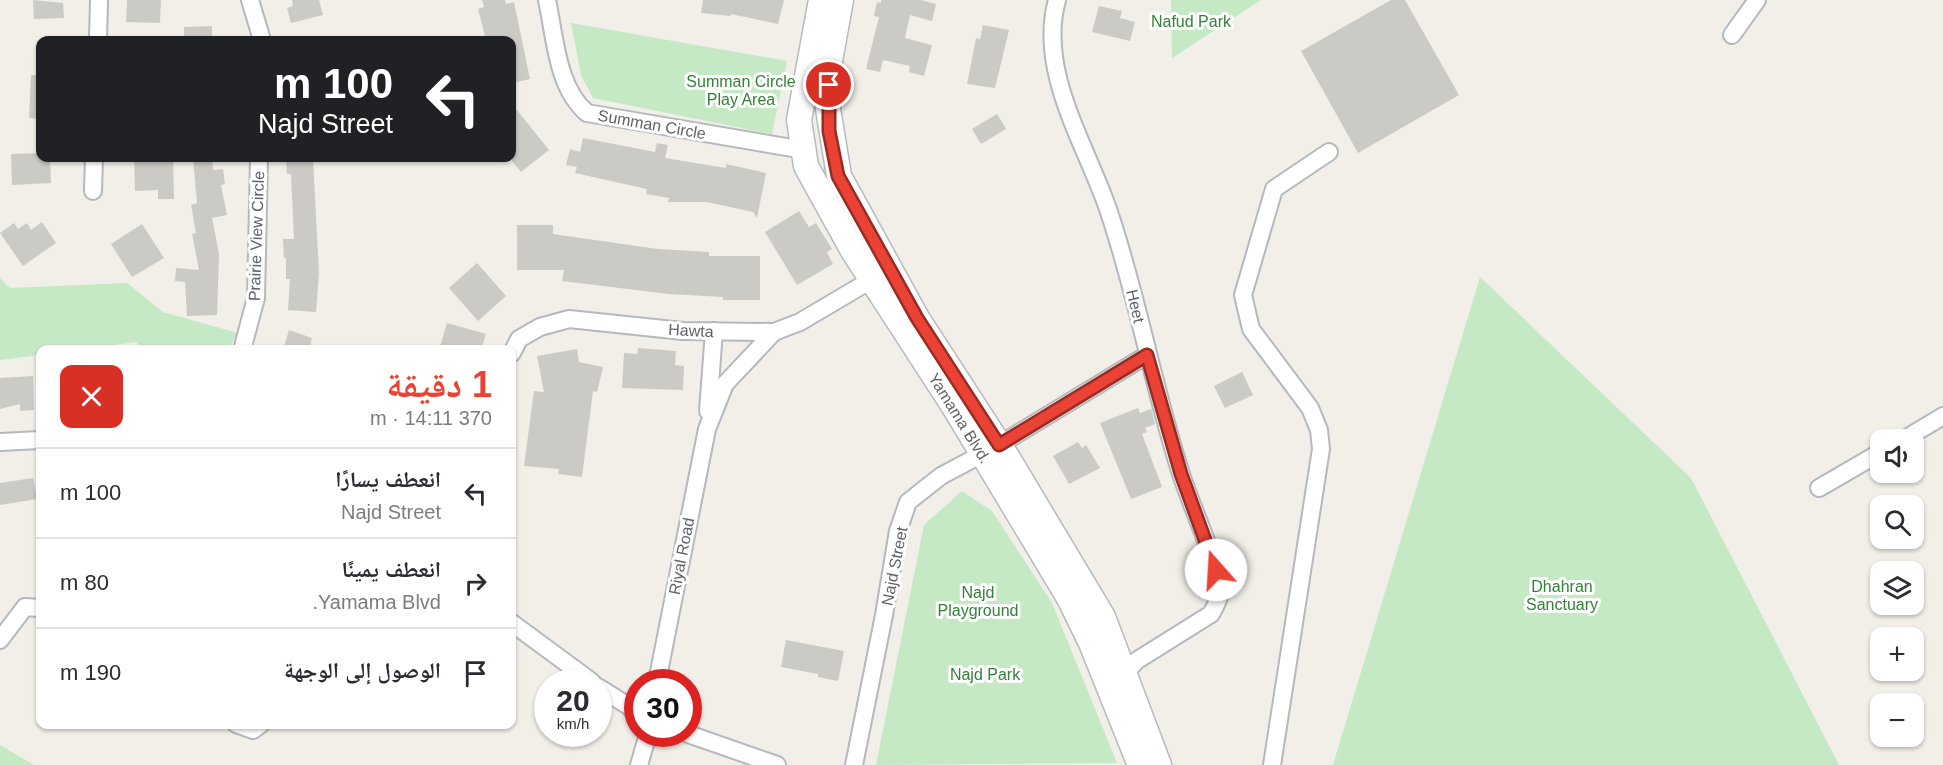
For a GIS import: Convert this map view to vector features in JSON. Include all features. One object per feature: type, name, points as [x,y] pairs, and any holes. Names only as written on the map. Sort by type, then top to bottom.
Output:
[{"type":"main road","name":"Yamama Blvd.","points":[[821,0],[799,120],[806,166],[871,280],[991,449],[1103,617],[1159,765]]},
{"type":"main road","name":"Yamama Blvd.","points":[[842,0],[830,61],[828,109],[838,176],[991,449],[1078,616],[1140,765]]},
{"type":"street","points":[[98,36],[99,0]]},
{"type":"street","points":[[250,0],[261,36]]},
{"type":"street","name":"Summan Circle","points":[[547,0],[566,83],[575,103],[587,113],[803,149],[833,151]]},
{"type":"street","name":"Heet","points":[[1057,0],[1052,19],[1054,57],[1063,94],[1109,213],[1133,291],[1147,355],[1181,474],[1221,585],[1217,605],[1211,614],[1136,661],[1125,674]]},
{"type":"street","points":[[1732,35],[1757,0]]},
{"type":"street","points":[[1272,765],[1321,449],[1319,430],[1310,408],[1251,329],[1243,295],[1274,189],[1329,152]]},
{"type":"street","points":[[93,191],[94,162]]},
{"type":"street","name":"Prairie View Circle","points":[[243,345],[256,298],[259,162]]},
{"type":"street","name":"Hawta","points":[[516,345],[519,339],[540,327],[569,318],[683,331],[774,332],[800,322],[871,280]]},
{"type":"street","name":"Riyal Road","points":[[660,669],[707,429],[714,331]]},
{"type":"street","name":"Riyal Road","points":[[707,429],[725,384],[774,332]]},
{"type":"street","name":"Najd Street","points":[[854,765],[858,733],[884,615],[898,531],[908,502],[941,476],[991,449],[1147,355]]},
{"type":"street","points":[[1921,429],[1943,416]]},
{"type":"street","points":[[0,442],[36,440]]},
{"type":"street","points":[[1819,488],[1870,458]]},
{"type":"street","points":[[0,640],[5,620],[25,607],[36,608]]},
{"type":"street","points":[[516,626],[574,669]]},
{"type":"street","points":[[702,739],[777,765]]},
{"type":"street","points":[[639,765],[644,747]]},
{"type":"green space","name":"Nafud Park","points":[[1171,0],[1261,0],[1172,58]]},
{"type":"green space","name":"Summan Circle Play Area","points":[[571,23],[787,61],[772,134],[593,98],[581,75]]},
{"type":"green space","name":"Dhahran Sanctuary","points":[[1480,277],[1691,478],[1839,765],[1333,765]]},
{"type":"green space","points":[[0,278],[10,288],[127,283],[163,312],[238,333],[230,345],[138,345],[137,342],[113,345],[36,345],[36,356],[0,360]]},
{"type":"green space","name":"Najd Park","points":[[962,491],[992,511],[1052,603],[1117,763],[876,765],[924,525]]},
{"type":"green space","points":[[0,745],[34,765],[0,765]]},
{"type":"building","points":[[33,0],[63,3],[64,18],[34,19]]},
{"type":"building","points":[[127,0],[161,0],[160,23],[126,22]]},
{"type":"building","points":[[292,0],[319,0],[323,15],[291,23],[287,8],[293,6]]},
{"type":"building","points":[[482,0],[505,0],[506,4],[514,2],[530,79],[516,82],[516,36],[485,36],[478,9],[484,7]]},
{"type":"building","points":[[703,0],[784,0],[778,24],[731,14],[731,16],[701,13]]},
{"type":"building","points":[[881,0],[921,0],[936,4],[932,21],[910,15],[905,38],[932,45],[924,76],[909,72],[910,66],[883,60],[880,72],[866,69],[879,17],[874,16],[877,2],[881,3]]},
{"type":"building","points":[[1391,0],[1405,0],[1459,95],[1358,153],[1301,51]]},
{"type":"building","points":[[1099,6],[1122,11],[1120,18],[1135,22],[1130,41],[1092,32]]},
{"type":"building","points":[[983,25],[1009,30],[995,88],[967,84],[976,38],[980,39]]},
{"type":"building","points":[[212,26],[212,36],[184,36],[184,27]]},
{"type":"building","points":[[31,75],[36,75],[36,119],[29,118]]},
{"type":"building","points":[[516,109],[549,150],[521,172],[513,162],[516,162]]},
{"type":"building","points":[[997,114],[1006,129],[981,144],[972,129]]},
{"type":"building","points":[[583,138],[655,152],[657,143],[668,145],[665,158],[726,168],[726,164],[766,173],[757,218],[753,212],[707,202],[668,202],[669,198],[646,194],[647,189],[575,173],[577,167],[566,165],[570,149],[580,152]]},
{"type":"building","points":[[36,153],[36,162],[50,162],[51,183],[12,185],[11,154]]},
{"type":"building","points":[[134,162],[173,162],[174,199],[158,199],[158,190],[135,191]]},
{"type":"building","points":[[193,162],[212,162],[213,170],[223,169],[225,184],[221,185],[227,215],[212,218],[219,254],[217,315],[187,316],[185,282],[175,281],[176,268],[199,270],[192,234],[196,233],[191,205],[197,203]]},
{"type":"building","points":[[286,162],[313,162],[319,273],[316,312],[288,310],[290,279],[286,279],[283,239],[294,239],[291,174],[287,174]]},
{"type":"building","points":[[799,211],[809,227],[816,223],[832,249],[827,252],[833,264],[797,285],[765,232]]},
{"type":"building","points":[[42,222],[56,243],[23,266],[0,233],[14,223],[18,229],[27,223],[31,230]]},
{"type":"building","points":[[142,224],[164,258],[132,277],[111,244]]},
{"type":"building","points":[[517,225],[553,225],[553,234],[658,249],[709,252],[709,256],[760,256],[760,300],[723,300],[723,297],[669,294],[562,281],[564,270],[517,270]]},
{"type":"building","points":[[477,263],[506,296],[478,321],[449,288]]},
{"type":"building","points":[[447,323],[486,334],[483,345],[440,345]]},
{"type":"building","points":[[289,330],[312,338],[310,345],[284,345]]},
{"type":"building","points":[[638,348],[676,351],[675,365],[684,366],[683,390],[622,388],[624,353],[637,354]]},
{"type":"building","points":[[577,349],[579,362],[603,367],[597,392],[593,391],[582,477],[558,474],[559,469],[524,466],[534,391],[544,392],[537,356]]},
{"type":"building","points":[[1242,372],[1253,395],[1225,408],[1214,386]]},
{"type":"building","points":[[33,376],[34,410],[20,411],[20,404],[0,409],[0,378]]},
{"type":"building","points":[[1138,408],[1140,413],[1151,409],[1155,424],[1145,428],[1147,432],[1142,434],[1162,487],[1131,499],[1100,423]]},
{"type":"building","points":[[1078,442],[1082,448],[1086,445],[1100,468],[1069,484],[1053,456]]},
{"type":"building","points":[[33,478],[36,499],[0,505],[0,483]]},
{"type":"building","points":[[786,640],[844,651],[838,681],[818,677],[818,674],[781,667]]},
{"type":"route","points":[[829,85],[829,131],[838,176],[917,318],[999,445],[1147,355],[1181,474],[1216,570]]},
{"type":"park label","name":"Najd Playground","points":[[978,601]]}]
